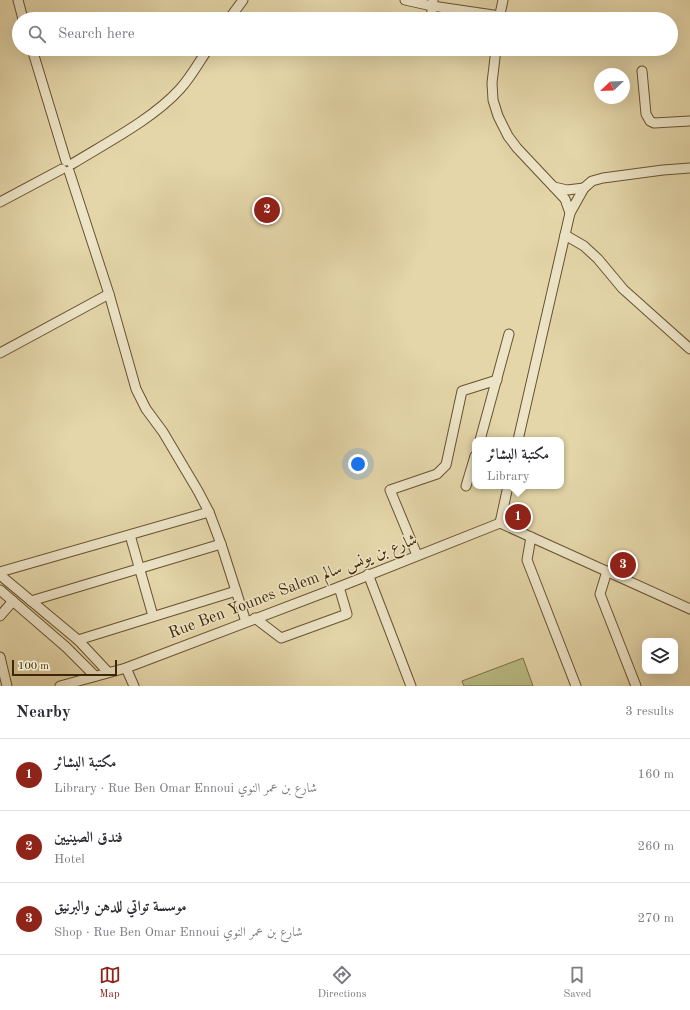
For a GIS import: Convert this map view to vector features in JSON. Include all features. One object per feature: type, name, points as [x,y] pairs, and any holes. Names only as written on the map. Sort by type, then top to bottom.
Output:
[{"type":"street","points":[[18,0],[21,12]]},
{"type":"street","points":[[234,12],[243,0]]},
{"type":"street","points":[[405,0],[433,3],[473,12]]},
{"type":"street","points":[[501,12],[503,0]]},
{"type":"street","points":[[34,56],[67,166],[109,294],[136,389],[146,409],[164,432],[209,512],[246,622]]},
{"type":"street","points":[[0,202],[67,166],[144,119],[170,100],[188,79],[203,56]]},
{"type":"street","points":[[495,56],[492,83],[493,100],[498,116],[508,136],[517,148],[565,199],[570,213]]},
{"type":"street","points":[[642,70],[646,114],[650,122],[690,121]]},
{"type":"street","points":[[519,437],[570,213],[584,188],[592,181],[603,178],[690,168]]},
{"type":"street","points":[[554,187],[568,190],[584,188]]},
{"type":"street","points":[[565,235],[584,246],[598,259],[623,289],[690,349]]},
{"type":"street","points":[[0,353],[109,294]]},
{"type":"street","points":[[481,437],[509,334]]},
{"type":"street","points":[[417,556],[390,490],[437,474],[446,465],[462,391],[497,380]]},
{"type":"street","points":[[466,486],[472,466]]},
{"type":"street","points":[[507,489],[500,523],[690,609]]},
{"type":"street","points":[[0,573],[209,512]]},
{"type":"street","name":"Rue Ben Younes Salem شارع بن يونس سالم","points":[[60,686],[126,668],[500,523]]},
{"type":"street","points":[[130,535],[153,616]]},
{"type":"street","points":[[531,537],[527,560],[576,686]]},
{"type":"street","points":[[32,601],[221,544]]},
{"type":"street","points":[[607,571],[600,594],[636,686]]},
{"type":"street","points":[[0,573],[78,640],[108,672]]},
{"type":"street","points":[[368,574],[411,686]]},
{"type":"street","points":[[255,618],[281,638],[347,614],[338,587]]},
{"type":"street","points":[[0,590],[66,646],[95,676]]},
{"type":"street","points":[[78,640],[236,591]]},
{"type":"street","points":[[0,616],[13,601]]},
{"type":"street","points":[[0,657],[7,686]]},
{"type":"street","points":[[126,668],[134,686]]},
{"type":"green space","points":[[523,658],[533,686],[464,686],[462,681]]},
{"type":"place","name":"فندق الصينيين","points":[[267,210]]},
{"type":"place","name":"مكتبة البشائر","points":[[518,517]]},
{"type":"place","name":"موسسة تواتي للدهن والبرنيق","points":[[623,565]]}]
